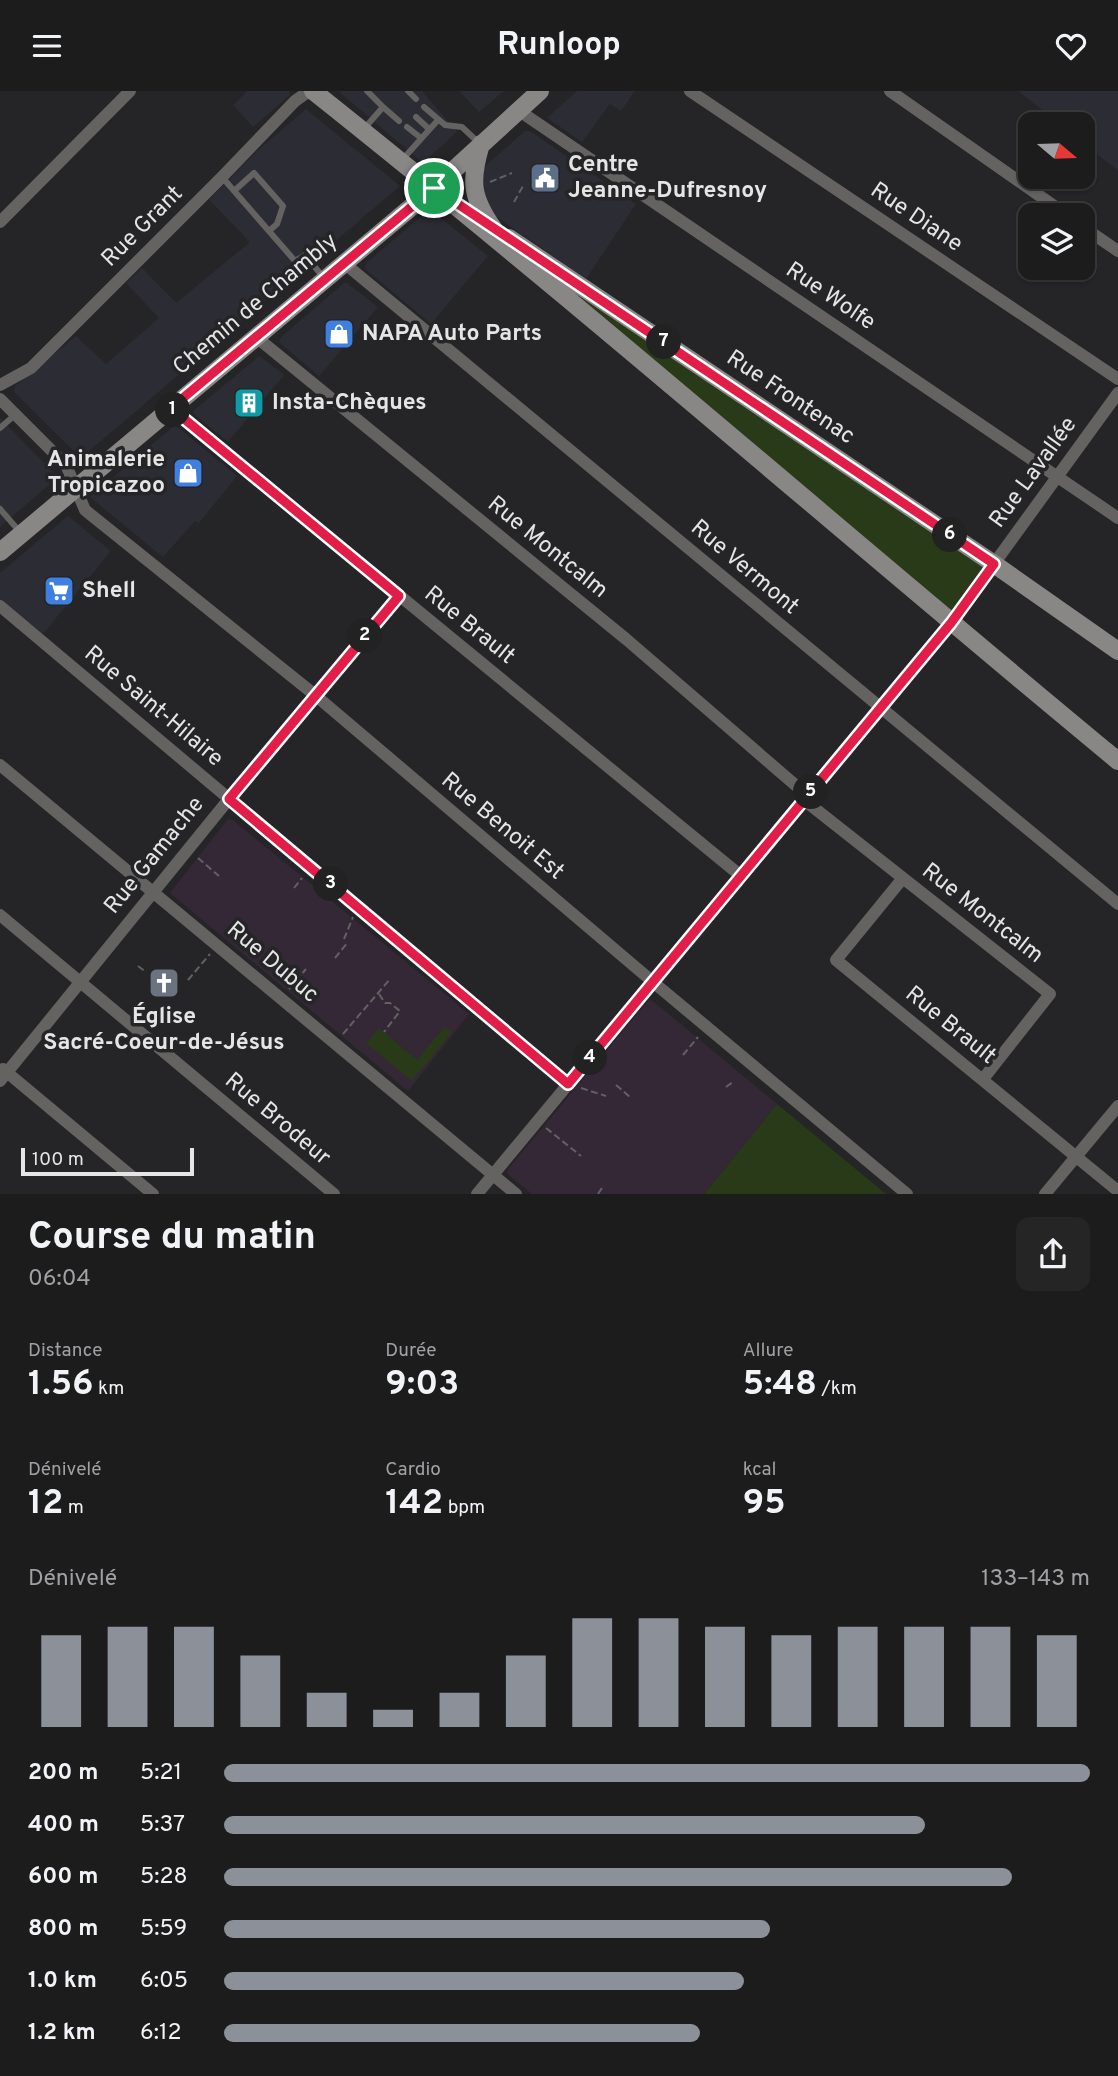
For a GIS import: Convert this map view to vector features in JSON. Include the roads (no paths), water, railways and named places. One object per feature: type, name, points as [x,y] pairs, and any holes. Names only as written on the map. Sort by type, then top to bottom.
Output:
[{"type":"main road","points":[[311,91],[434,188],[1118,761]]},
{"type":"main road","name":"Chemin de Chambly","points":[[0,552],[434,188],[540,91]]},
{"type":"main road","points":[[481,144],[474,180],[477,200],[494,228]]},
{"type":"main road","name":"Rue Frontenac","points":[[434,188],[994,564],[1118,651]]},
{"type":"street","points":[[0,222],[130,91]]},
{"type":"street","name":"Rue Grant","points":[[0,385],[31,368],[295,101],[311,91]]},
{"type":"street","name":"Rue Diane","points":[[690,91],[1118,379]]},
{"type":"street","points":[[890,91],[1050,203]]},
{"type":"street","name":"Rue Wolfe","points":[[518,110],[1118,518]]},
{"type":"street","points":[[1095,235],[1118,251]]},
{"type":"street","name":"Rue Vermont","points":[[344,263],[1118,904]]},
{"type":"street","name":"Rue Montcalm","points":[[256,337],[626,639],[806,798],[903,879],[1050,994],[983,1079]]},
{"type":"street","name":"Rue Lavallée","points":[[477,1194],[951,623],[1118,393]]},
{"type":"street","name":"Rue Benoit Est","points":[[0,399],[66,465],[85,510],[315,695],[907,1194]]},
{"type":"street","name":"Rue Brault","points":[[171,408],[741,876]]},
{"type":"street","name":"Rue Gamache","points":[[2,1073],[399,596]]},
{"type":"street","name":"Rue Saint-Hilaire","points":[[0,606],[568,1084]]},
{"type":"street","name":"Rue Dubuc","points":[[0,765],[516,1194]]},
{"type":"street","name":"Rue Brault","points":[[903,879],[836,960],[1118,1191]]},
{"type":"street","name":"Rue Brodeur","points":[[0,915],[334,1194]]},
{"type":"street","points":[[2,1073],[153,1194]]},
{"type":"street","points":[[1045,1194],[1118,1106]]},
{"type":"lane","points":[[366,91],[398,117]]},
{"type":"lane","points":[[363,131],[383,107]]},
{"type":"lane","points":[[424,107],[445,125],[462,127],[481,144]]},
{"type":"lane","points":[[416,117],[429,128]]},
{"type":"lane","points":[[401,161],[438,120]]},
{"type":"lane","points":[[407,127],[421,138]]},
{"type":"lane","points":[[234,191],[254,173],[283,206],[277,224],[269,231]]},
{"type":"lane","points":[[222,177],[295,261],[305,255],[325,279]]},
{"type":"lane","points":[[0,429],[16,414]]},
{"type":"lane","points":[[0,509],[22,534]]},
{"type":"place","name":"Centre Jeanne-Dufresnoy","points":[[545,178]]},
{"type":"place","name":"NAPA Auto Parts","points":[[339,334]]},
{"type":"place","name":"Insta-Chèques","points":[[249,403]]},
{"type":"place","name":"Animalerie Tropicazoo","points":[[188,473]]},
{"type":"place","name":"Shell","points":[[59,591]]},
{"type":"place","name":"Église Sacré-Coeur-de-Jésus","points":[[164,983]]}]
